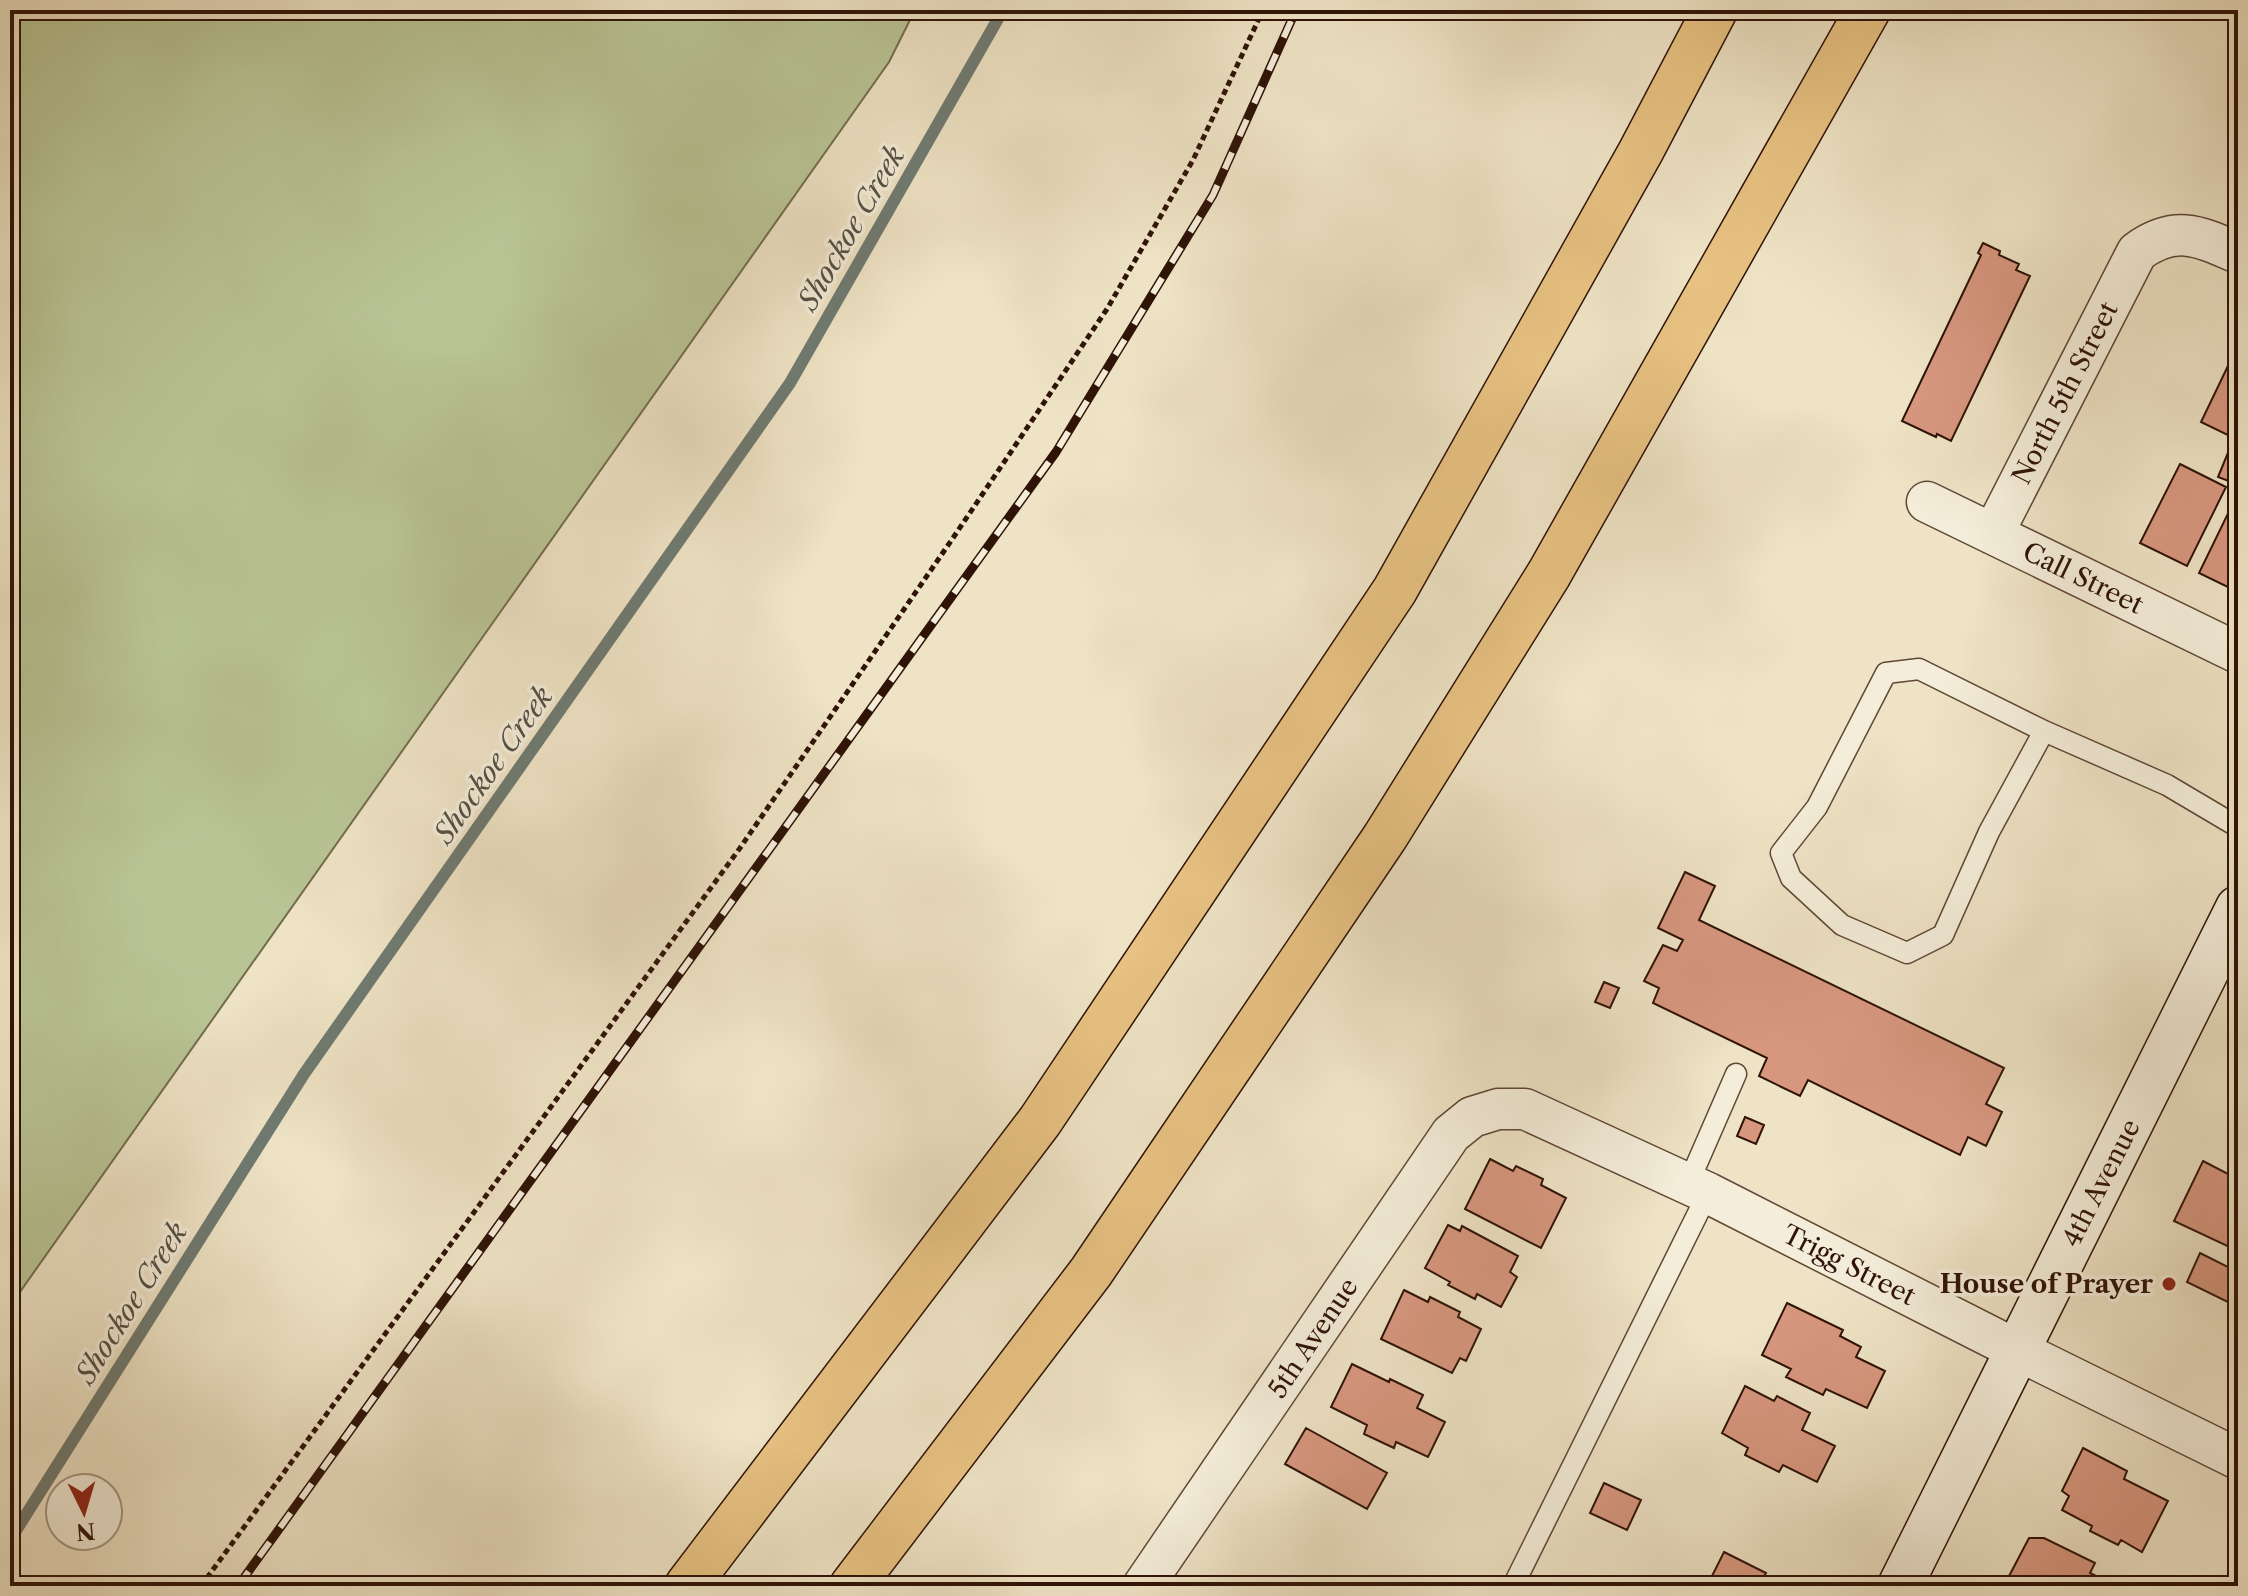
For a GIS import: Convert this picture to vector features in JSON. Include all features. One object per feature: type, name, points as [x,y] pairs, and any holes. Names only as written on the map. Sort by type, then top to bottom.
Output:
[{"type":"highway","points":[[687,1586],[1040,1121],[1395,590],[1634,165],[1715,10]]},
{"type":"highway","points":[[852,1586],[1091,1272],[1385,837],[1549,574],[1868,10]]},
{"type":"main road","name":"4th Avenue","points":[[1900,1586],[2238,908]]},
{"type":"street","name":"North 5th Street","points":[[1993,534],[2137,252],[2169,235],[2189,235],[2207,239],[2238,253]]},
{"type":"street","name":"Call Street","points":[[1927,502],[2238,653]]},
{"type":"street","name":"Trigg Street","points":[[1498,1109],[1525,1109],[1698,1188],[2238,1459]]},
{"type":"street","name":"5th Avenue","points":[[1143,1586],[1451,1134],[1472,1117],[1498,1109]]},
{"type":"lane","points":[[2044,731],[1989,832],[1943,935],[1907,953],[1842,925],[1791,878],[1781,853],[1817,807],[1886,673],[1919,669],[2044,731],[2167,785],[2238,827]]},
{"type":"lane","points":[[1513,1586],[1698,1188],[1736,1074]]},
{"type":"path","points":[[201,1586],[740,848],[953,538],[1107,309],[1193,160],[1263,10]]},
{"type":"green space","points":[[10,10],[915,10],[889,62],[10,1306]]},
{"type":"building","points":[[1983,243],[2019,264],[2016,270],[2030,276],[1951,441],[1902,421],[1981,255],[1978,253]]},
{"type":"building","points":[[2238,345],[2238,440],[2201,422]]},
{"type":"building","points":[[2232,443],[2238,445],[2238,473],[2234,483],[2218,477]]},
{"type":"building","points":[[2180,464],[2226,487],[2187,566],[2140,543]]},
{"type":"building","points":[[2238,493],[2238,592],[2199,573]]},
{"type":"building","points":[[1685,872],[1715,886],[1699,920],[2004,1068],[1986,1104],[2002,1112],[1986,1146],[1968,1137],[1960,1155],[1808,1080],[1800,1096],[1759,1076],[1767,1058],[1653,1003],[1659,988],[1644,981],[1663,945],[1677,951],[1683,940],[1658,928]]},
{"type":"building","points":[[1604,982],[1619,988],[1610,1008],[1595,1002]]},
{"type":"building","points":[[1745,1117],[1764,1125],[1756,1144],[1737,1136]]},
{"type":"building","points":[[1490,1159],[1513,1171],[1516,1166],[1543,1179],[1541,1185],[1566,1198],[1541,1248],[1465,1209]]},
{"type":"building","points":[[2203,1161],[2238,1179],[2238,1251],[2174,1221]]},
{"type":"building","points":[[1448,1225],[1460,1231],[1462,1226],[1518,1256],[1510,1272],[1517,1277],[1501,1307],[1477,1294],[1475,1299],[1425,1268]]},
{"type":"building","points":[[2200,1253],[2238,1272],[2238,1307],[2187,1282]]},
{"type":"building","points":[[1404,1290],[1428,1302],[1430,1297],[1460,1312],[1458,1317],[1481,1329],[1466,1361],[1460,1358],[1452,1373],[1381,1339]]},
{"type":"building","points":[[1787,1303],[1843,1330],[1840,1336],[1861,1347],[1856,1357],[1885,1371],[1867,1408],[1826,1389],[1823,1395],[1786,1377],[1791,1369],[1762,1355]]},
{"type":"building","points":[[1352,1364],[1423,1395],[1417,1408],[1445,1422],[1428,1457],[1396,1442],[1394,1448],[1364,1434],[1367,1425],[1331,1407]]},
{"type":"building","points":[[2238,1368],[2238,1389],[2229,1385]]},
{"type":"building","points":[[1745,1386],[1774,1401],[1777,1396],[1810,1413],[1802,1430],[1835,1446],[1817,1482],[1783,1465],[1779,1472],[1745,1455],[1748,1448],[1722,1433]]},
{"type":"building","points":[[1306,1428],[1387,1473],[1367,1509],[1285,1464]]},
{"type":"building","points":[[2083,1448],[2127,1471],[2124,1479],[2168,1501],[2142,1552],[2121,1540],[2118,1545],[2090,1531],[2092,1526],[2062,1510],[2069,1496],[2062,1491]]},
{"type":"building","points":[[1604,1483],[1641,1500],[1627,1530],[1590,1513]]},
{"type":"building","points":[[2029,1538],[2044,1538],[2095,1563],[2090,1573],[2114,1585],[2017,1586],[2007,1580]]},
{"type":"building","points":[[1724,1552],[1766,1573],[1759,1586],[1707,1586]]},
{"type":"waterway","name":"Shockoe Creek","points":[[10,1540],[304,1074],[790,383],[1003,10]]},
{"type":"railway","points":[[238,1586],[1056,452],[1213,195],[1296,10]]},
{"type":"place","name":"House of Prayer","points":[[2169,1284]]}]
